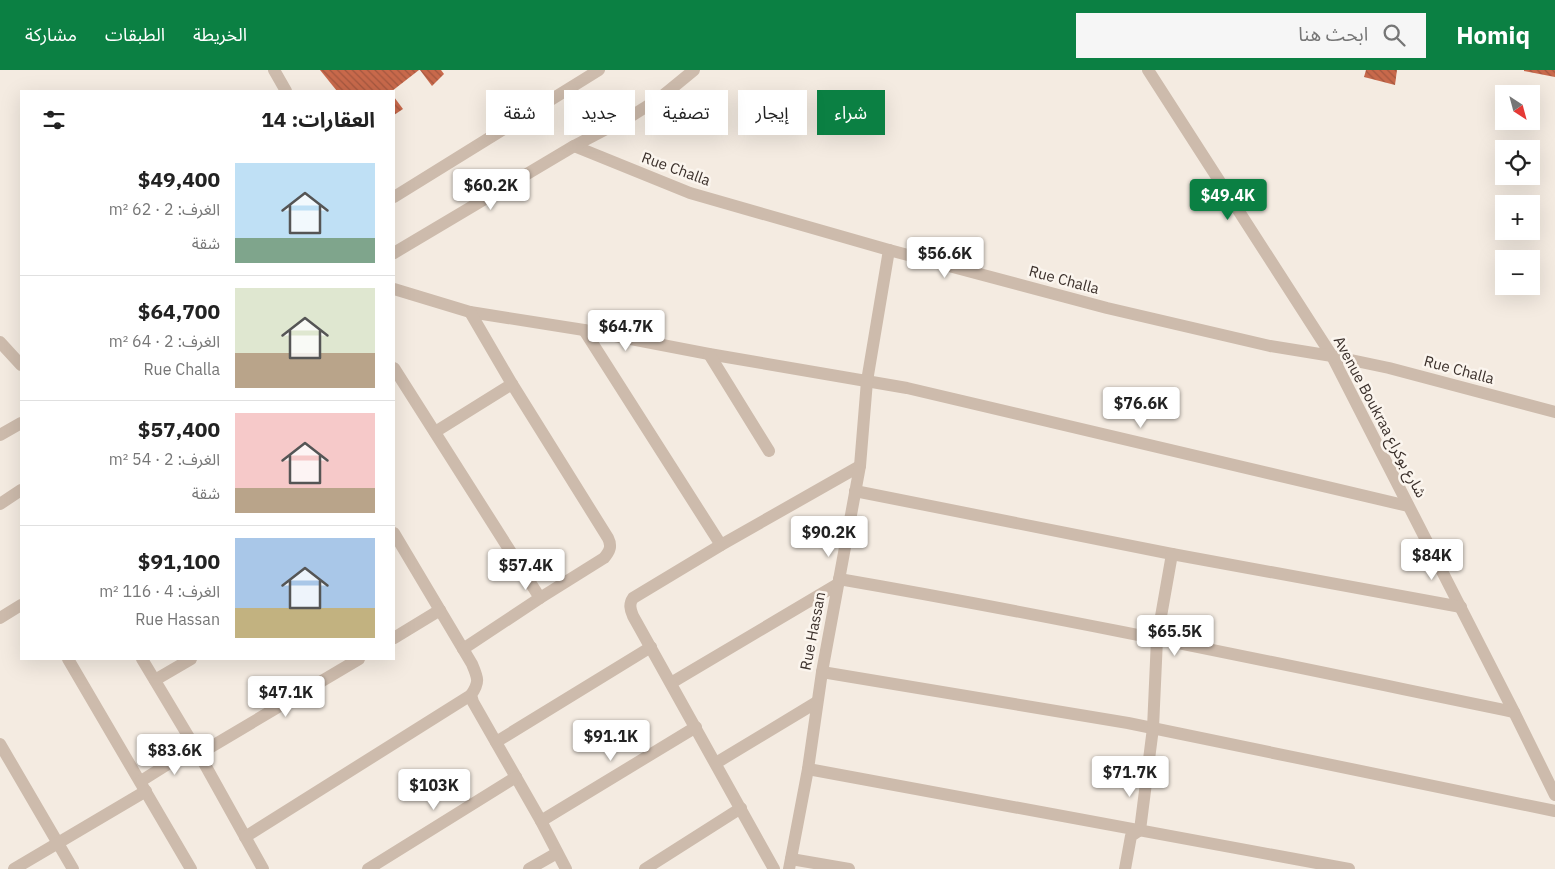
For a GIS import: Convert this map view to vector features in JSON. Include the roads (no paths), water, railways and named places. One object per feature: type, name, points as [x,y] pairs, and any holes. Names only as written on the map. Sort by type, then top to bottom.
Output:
[{"type":"street","points":[[274,70],[285,90]]},
{"type":"street","points":[[395,195],[599,70]]},
{"type":"street","points":[[395,253],[574,146],[633,115],[654,102],[694,70]]},
{"type":"street","name":"Avenue Boukraa شارع بوكراع","points":[[1148,70],[1332,356],[1555,795]]},
{"type":"street","name":"Rue Challa","points":[[574,146],[690,193],[889,250],[1116,310],[1270,346],[1389,368],[1555,412]]},
{"type":"street","name":"Rue Hassan","points":[[790,864],[808,769],[822,672],[860,466],[867,381],[889,250]]},
{"type":"street","points":[[395,290],[470,312],[584,330],[709,354],[907,388],[1408,506]]},
{"type":"street","points":[[464,649],[604,558],[608,554],[611,544],[512,384],[470,312]]},
{"type":"street","points":[[584,330],[721,545]]},
{"type":"street","points":[[0,342],[20,364]]},
{"type":"street","points":[[709,354],[769,451]]},
{"type":"street","points":[[395,370],[540,598]]},
{"type":"street","points":[[435,432],[512,384]]},
{"type":"street","points":[[0,435],[20,424]]},
{"type":"street","points":[[774,869],[631,612],[630,602],[632,598],[721,545],[860,466]]},
{"type":"street","points":[[0,504],[20,491]]},
{"type":"street","points":[[855,491],[1172,554],[1461,607]]},
{"type":"street","points":[[245,837],[471,695],[476,688],[477,676],[464,649],[395,538]]},
{"type":"street","points":[[1125,869],[1131,836],[1140,830],[1153,728],[1157,639],[1172,554]]},
{"type":"street","points":[[671,683],[839,581],[921,593],[1514,712]]},
{"type":"street","points":[[0,618],[20,607]]},
{"type":"street","points":[[395,637],[440,610]]},
{"type":"street","points":[[496,742],[651,647]]},
{"type":"street","points":[[69,660],[191,869]]},
{"type":"street","points":[[143,660],[197,751],[263,869]]},
{"type":"street","points":[[155,680],[189,660]]},
{"type":"street","points":[[14,869],[58,844],[197,751],[357,660]]},
{"type":"street","points":[[822,672],[1153,728],[1555,811]]},
{"type":"street","points":[[471,695],[478,712],[541,821],[566,869]]},
{"type":"street","points":[[716,763],[817,702]]},
{"type":"street","points":[[541,821],[696,727]]},
{"type":"street","points":[[0,744],[73,869]]},
{"type":"street","points":[[808,769],[1349,869]]},
{"type":"street","points":[[368,869],[516,777]]},
{"type":"street","points":[[645,869],[741,808]]},
{"type":"street","points":[[529,869],[557,853]]},
{"type":"street","points":[[790,864],[849,869]]}]
